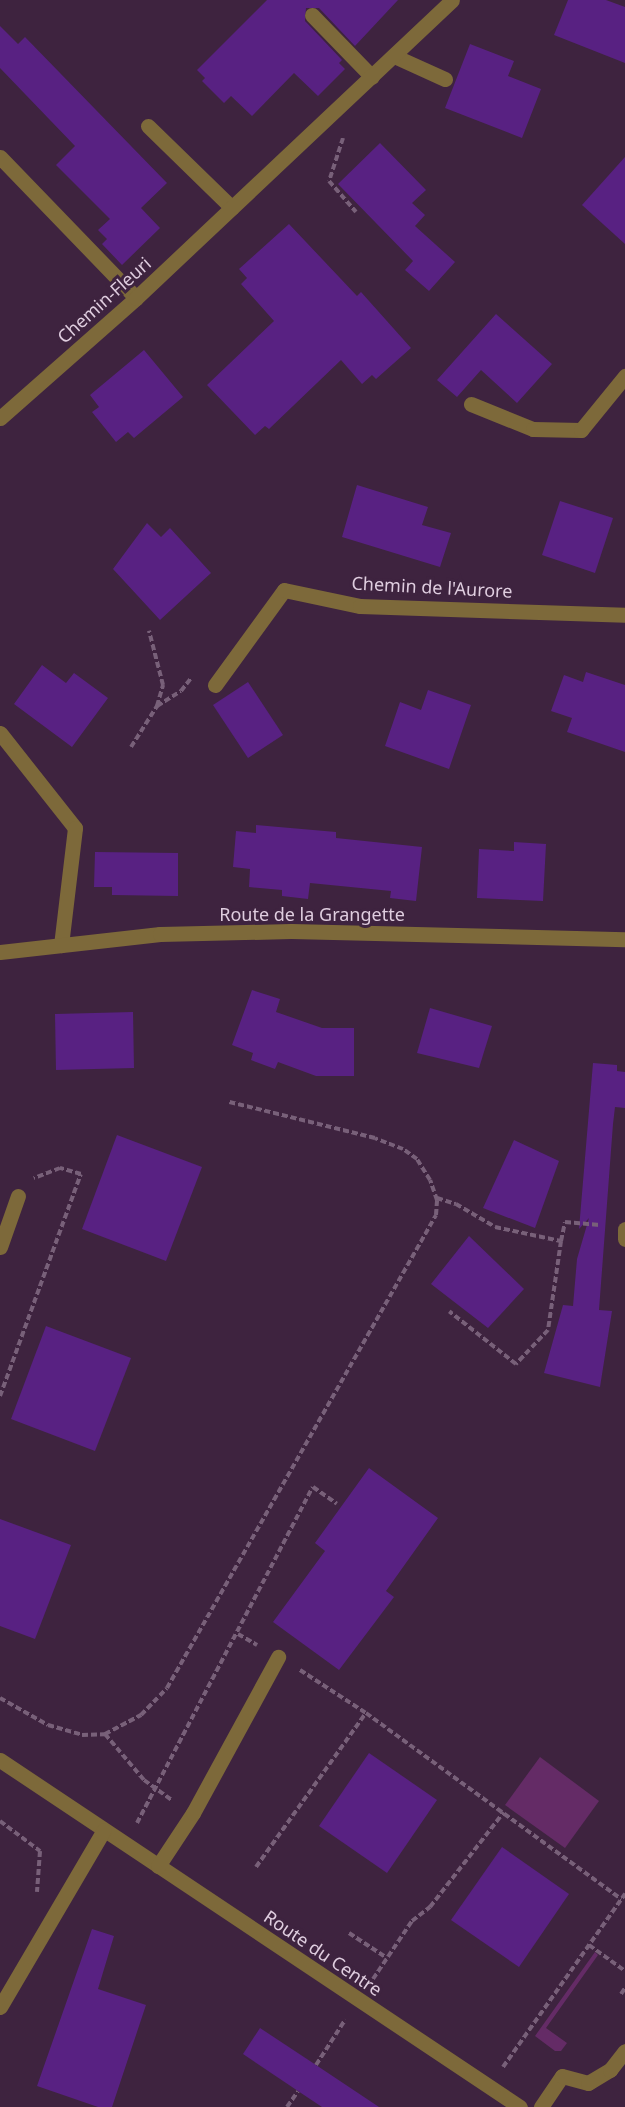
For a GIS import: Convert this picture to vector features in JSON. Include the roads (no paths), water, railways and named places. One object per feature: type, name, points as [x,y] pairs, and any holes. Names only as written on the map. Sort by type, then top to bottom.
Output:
[{"type":"street","name":"Chemin-Fleuri","points":[[0,418],[136,298],[452,0]]},
{"type":"street","points":[[312,15],[372,77]]},
{"type":"street","points":[[394,56],[445,79]]},
{"type":"street","points":[[148,126],[232,208]]},
{"type":"street","points":[[0,157],[136,298]]},
{"type":"street","points":[[471,404],[533,429],[581,430],[625,376]]},
{"type":"street","name":"Chemin de l'Aurore","points":[[215,685],[284,590],[360,606],[625,615]]},
{"type":"street","points":[[0,733],[75,828],[61,945]]},
{"type":"street","name":"Route de la Grangette","points":[[0,952],[160,934],[291,931],[625,939]]},
{"type":"street","points":[[0,1247],[18,1196]]},
{"type":"street","points":[[625,1229],[625,1239]]},
{"type":"street","points":[[158,1866],[193,1813],[278,1657]]},
{"type":"street","name":"Route du Centre","points":[[0,1761],[520,2107]]},
{"type":"street","points":[[0,2007],[104,1830]]},
{"type":"street","points":[[541,2107],[562,2076],[588,2083],[610,2070],[625,2051]]}]
